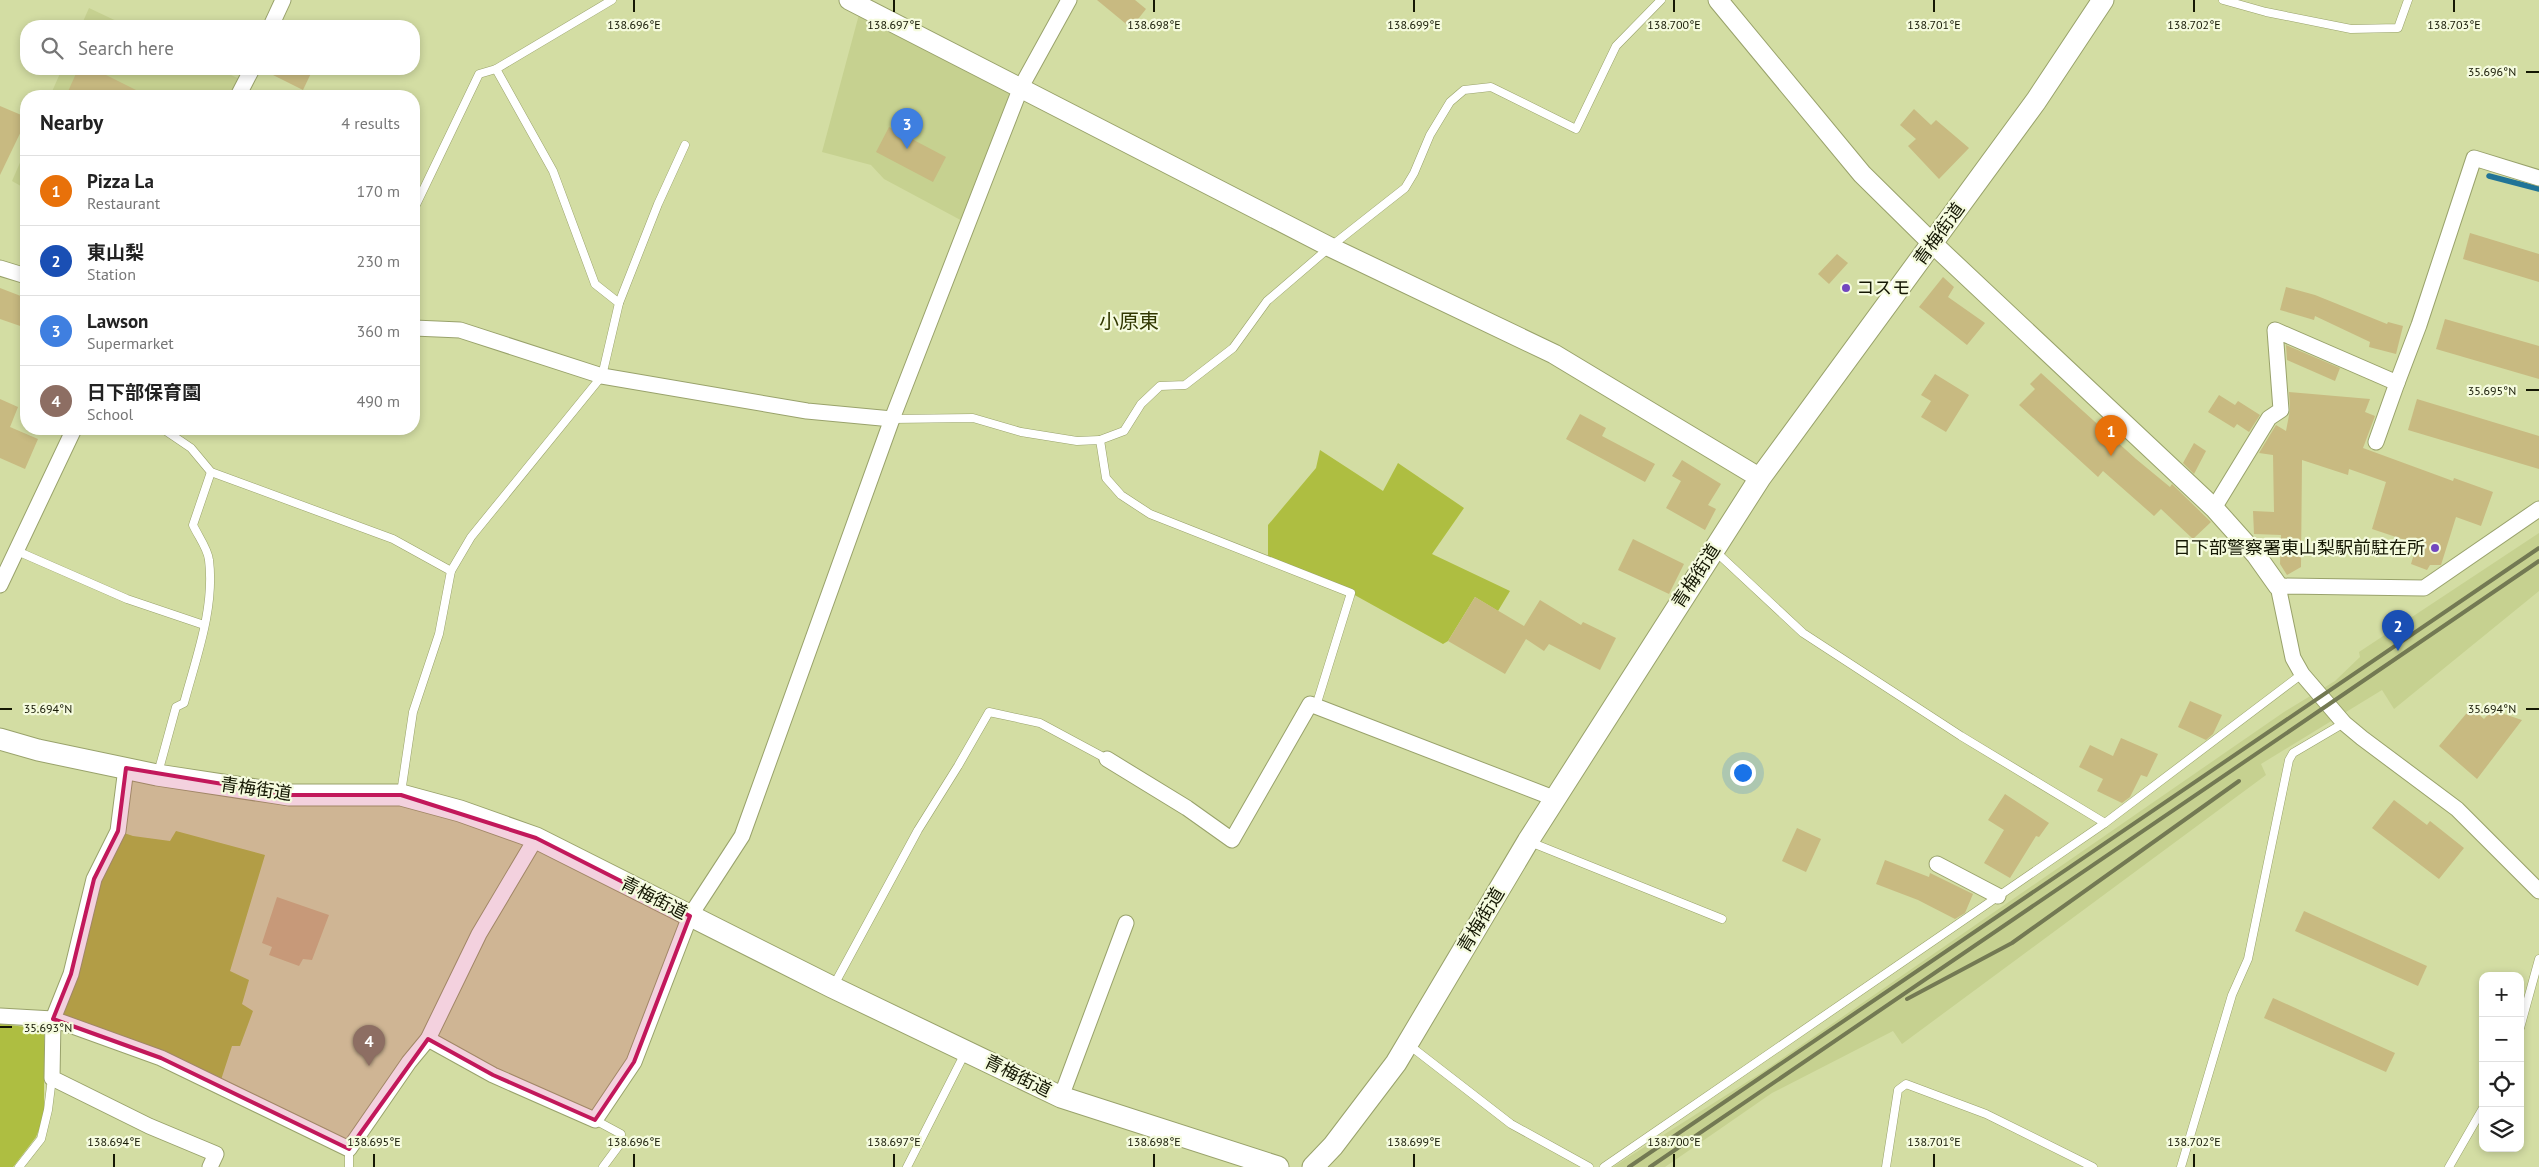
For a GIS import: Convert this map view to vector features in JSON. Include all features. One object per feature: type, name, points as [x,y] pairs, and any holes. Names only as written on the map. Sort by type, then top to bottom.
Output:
[{"type":"main road","name":"青梅街道","points":[[1313,1167],[1333,1146],[1396,1063],[1528,841],[1760,478],[2036,101],[2103,0]]},
{"type":"main road","name":"青梅街道","points":[[0,739],[157,775],[289,795],[401,795],[460,811],[536,838],[832,987],[967,1050],[1061,1097],[1278,1167]]},
{"type":"street","points":[[274,20],[283,0]]},
{"type":"street","points":[[849,0],[1022,87],[1330,247],[1554,354],[1760,478]]},
{"type":"street","points":[[428,1039],[493,1075],[595,1120],[634,1062],[648,1031],[690,916],[742,836],[892,419],[1022,87],[1070,0]]},
{"type":"street","points":[[1718,0],[1862,174],[1932,243],[2214,508],[2256,555],[2278,586],[2293,658],[2302,674],[2344,722],[2362,738],[2457,809],[2539,891]]},
{"type":"street","points":[[241,90],[249,75]]},
{"type":"street","points":[[2376,442],[2419,325],[2474,158],[2539,178]]},
{"type":"street","points":[[0,268],[20,274]]},
{"type":"street","points":[[420,328],[460,330],[602,376],[807,411],[892,419]]},
{"type":"street","points":[[2214,508],[2269,418],[2281,410],[2275,330],[2397,382]]},
{"type":"street","points":[[2,576],[17,551],[71,435]]},
{"type":"street","points":[[2278,586],[2424,588],[2539,509]]},
{"type":"street","points":[[1107,759],[1186,808],[1232,840],[1310,704],[1556,799]]},
{"type":"street","points":[[126,768],[118,830],[94,879],[71,974],[53,1018],[52,1078],[149,1126],[216,1154],[210,1167]]},
{"type":"street","points":[[0,1016],[53,1018],[161,1058],[349,1148],[409,1062],[428,1039],[479,934],[536,838]]},
{"type":"street","points":[[1938,864],[1998,896]]},
{"type":"street","points":[[1061,1097],[1126,923]]},
{"type":"lane","points":[[420,197],[479,74],[496,69],[612,0]]},
{"type":"lane","points":[[892,419],[973,418],[1021,432],[1077,440],[1100,440],[1124,431],[1141,404],[1160,386],[1186,385],[1232,348],[1267,301],[1330,247],[1405,188],[1414,173],[1430,135],[1450,102],[1464,90],[1491,87],[1576,129],[1616,46],[1661,0]]},
{"type":"lane","points":[[2223,0],[2275,14],[2351,29],[2398,28],[2408,0]]},
{"type":"lane","points":[[496,69],[553,171],[596,284],[619,303]]},
{"type":"lane","points":[[401,795],[413,712],[440,634],[452,570],[471,537],[602,376],[619,303],[658,204],[685,146]]},
{"type":"lane","points":[[171,435],[191,448],[211,472],[393,539],[452,570]]},
{"type":"lane","points":[[1100,440],[1106,478],[1120,495],[1150,514],[1350,593],[1316,706]]},
{"type":"lane","points":[[157,775],[176,707],[184,703],[204,625],[209,586],[209,558],[193,525],[211,472]]},
{"type":"lane","points":[[1713,549],[1803,633],[1961,736],[2105,823]]},
{"type":"lane","points":[[17,551],[126,599],[204,625]]},
{"type":"lane","points":[[1604,1167],[2105,823],[2302,674]]},
{"type":"lane","points":[[832,987],[918,830],[989,712],[1040,723],[1107,759]]},
{"type":"lane","points":[[2181,1167],[2232,995],[2248,959],[2289,760],[2293,753],[2344,722]]},
{"type":"lane","points":[[1528,841],[1722,919]]},
{"type":"lane","points":[[2523,1017],[2539,959]]},
{"type":"lane","points":[[1407,1044],[1511,1124],[1589,1167]]},
{"type":"lane","points":[[907,1167],[967,1050]]},
{"type":"lane","points":[[19,1167],[40,1139],[48,1110],[52,1078]]},
{"type":"lane","points":[[1886,1167],[1898,1090],[1906,1084],[1986,1114],[2093,1167]]},
{"type":"lane","points":[[2448,1167],[2479,1115]]},
{"type":"lane","points":[[595,1120],[622,1134],[620,1144],[603,1167]]},
{"type":"lane","points":[[349,1148],[349,1167]]},
{"type":"highlighted area","points":[[126,768],[289,795],[401,795],[536,838],[690,916],[634,1062],[595,1120],[493,1075],[428,1039],[349,1149],[161,1058],[53,1019],[71,974],[94,879],[118,831]]},
{"type":"shaded area","points":[[861,7],[1021,87],[968,224],[884,179],[871,165],[822,152]]},
{"type":"shaded area","points":[[89,8],[114,20],[84,20]]},
{"type":"shaded area","points":[[59,75],[231,75],[246,82],[241,90],[53,90]]},
{"type":"shaded area","points":[[20,163],[20,186],[12,181]]},
{"type":"shaded area","points":[[2539,533],[2539,591],[2394,709],[2382,690],[2261,764],[2266,775],[1902,1044],[1893,1031],[1772,1093],[1665,1167],[1613,1167],[1761,1073],[2284,712],[2335,681],[2360,657],[2359,652]]},
{"type":"green space","points":[[1320,450],[1383,491],[1398,463],[1464,508],[1432,554],[1510,591],[1498,611],[1475,597],[1448,641],[1443,644],[1351,593],[1268,561],[1268,525],[1316,468]]},
{"type":"green space","points":[[118,831],[133,836],[170,841],[176,831],[265,855],[230,971],[249,980],[242,1004],[253,1011],[240,1046],[232,1046],[219,1086],[61,1026],[94,879]]},
{"type":"green space","points":[[0,1024],[44,1029],[44,1117],[36,1137],[13,1167],[0,1167]]},
{"type":"building","points":[[1097,0],[1135,0],[1146,9],[1131,28]]},
{"type":"building","points":[[75,75],[106,75],[136,90],[69,90]]},
{"type":"building","points":[[273,75],[310,75],[303,90]]},
{"type":"building","points":[[0,106],[20,114],[20,133],[0,175]]},
{"type":"building","points":[[1914,109],[1931,125],[1936,120],[1969,148],[1939,179],[1908,146],[1916,139],[1900,125]]},
{"type":"building","points":[[889,127],[946,157],[933,182],[876,152]]},
{"type":"building","points":[[2470,233],[2539,254],[2539,282],[2463,259]]},
{"type":"building","points":[[1837,254],[1848,263],[1829,284],[1818,274]]},
{"type":"building","points":[[1943,277],[1954,287],[1948,297],[1985,323],[1967,345],[1919,307]]},
{"type":"building","points":[[2286,287],[2315,295],[2387,324],[2388,322],[2403,326],[2396,354],[2369,347],[2370,342],[2315,316],[2314,320],[2280,310]]},
{"type":"building","points":[[0,288],[20,296],[20,326],[0,319]]},
{"type":"building","points":[[2445,319],[2539,346],[2539,379],[2436,349]]},
{"type":"building","points":[[2286,345],[2340,368],[2335,381],[2287,360]]},
{"type":"building","points":[[2041,373],[2136,459],[2170,487],[2172,484],[2211,522],[2193,539],[2161,509],[2154,516],[2103,471],[2098,477],[2019,405],[2035,389],[2030,384]]},
{"type":"building","points":[[1935,374],[1969,395],[1946,432],[1921,417],[1931,401],[1921,395]]},
{"type":"building","points":[[2289,392],[2370,399],[2365,412],[2375,416],[2363,448],[2453,481],[2454,478],[2493,492],[2481,526],[2456,517],[2441,565],[2430,565],[2427,570],[2411,564],[2417,544],[2372,529],[2386,482],[2349,469],[2348,475],[2302,460],[2301,567],[2287,575],[2280,564],[2281,535],[2254,534],[2253,511],[2274,512],[2273,455],[2259,453],[2276,425],[2286,431],[2290,410]]},
{"type":"building","points":[[2219,395],[2235,405],[2238,401],[2260,415],[2249,432],[2237,424],[2234,428],[2208,412]]},
{"type":"building","points":[[0,399],[18,407],[10,427],[20,431],[20,435],[29,435],[38,439],[25,469],[0,458]]},
{"type":"building","points":[[2417,399],[2539,436],[2539,469],[2408,430]]},
{"type":"building","points":[[1580,414],[1606,428],[1602,436],[1655,464],[1645,482],[1566,439]]},
{"type":"building","points":[[2194,443],[2206,451],[2194,474],[2183,463]]},
{"type":"building","points":[[1682,460],[1721,484],[1708,505],[1716,509],[1705,530],[1666,508],[1681,481],[1672,476]]},
{"type":"building","points":[[1633,539],[1684,564],[1669,594],[1618,570]]},
{"type":"building","points":[[1475,597],[1524,626],[1540,600],[1581,625],[1583,622],[1616,638],[1600,670],[1549,644],[1544,651],[1526,639],[1505,674],[1448,641]]},
{"type":"building","points":[[2190,701],[2222,715],[2213,734],[2206,740],[2178,727]]},
{"type":"building","points":[[2471,708],[2484,719],[2492,710],[2522,720],[2477,779],[2439,746]]},
{"type":"building","points":[[2121,738],[2158,754],[2147,777],[2141,775],[2130,797],[2122,803],[2097,791],[2103,779],[2079,767],[2090,745],[2113,756]]},
{"type":"building","points":[[2005,794],[2049,823],[2039,837],[2036,836],[2010,878],[1984,863],[2004,830],[1988,820]]},
{"type":"building","points":[[2394,800],[2427,825],[2430,821],[2464,848],[2439,879],[2372,828]]},
{"type":"building","points":[[1797,828],[1821,839],[1806,872],[1782,861]]},
{"type":"building","points":[[1885,860],[1929,877],[1930,873],[1973,894],[1965,913],[1955,919],[1918,900],[1876,884]]},
{"type":"building","points":[[277,897],[329,915],[312,960],[303,959],[299,966],[269,955],[272,947],[262,943]]},
{"type":"building","points":[[2304,911],[2427,966],[2418,986],[2295,931]]},
{"type":"building","points":[[2273,998],[2395,1053],[2386,1072],[2264,1018]]},
{"type":"waterway","points":[[2489,176],[2539,189]]},
{"type":"railway","points":[[1629,1167],[2539,548]]},
{"type":"railway","points":[[1650,1167],[2539,561]]},
{"type":"railway","points":[[1907,999],[2012,943],[2239,781]]},
{"type":"place","name":"Lawson","points":[[907,149]]},
{"type":"place","name":"コスモ","points":[[1846,288]]},
{"type":"place","name":"Pizza La","points":[[2111,456]]},
{"type":"place","name":"日下部警察署東山梨駅前駐在所","points":[[2435,548]]},
{"type":"place","name":"東山梨","points":[[2398,651]]},
{"type":"place","name":"日下部保育園","points":[[369,1066]]},
{"type":"district","name":"小原東","points":[[1129,321]]}]
